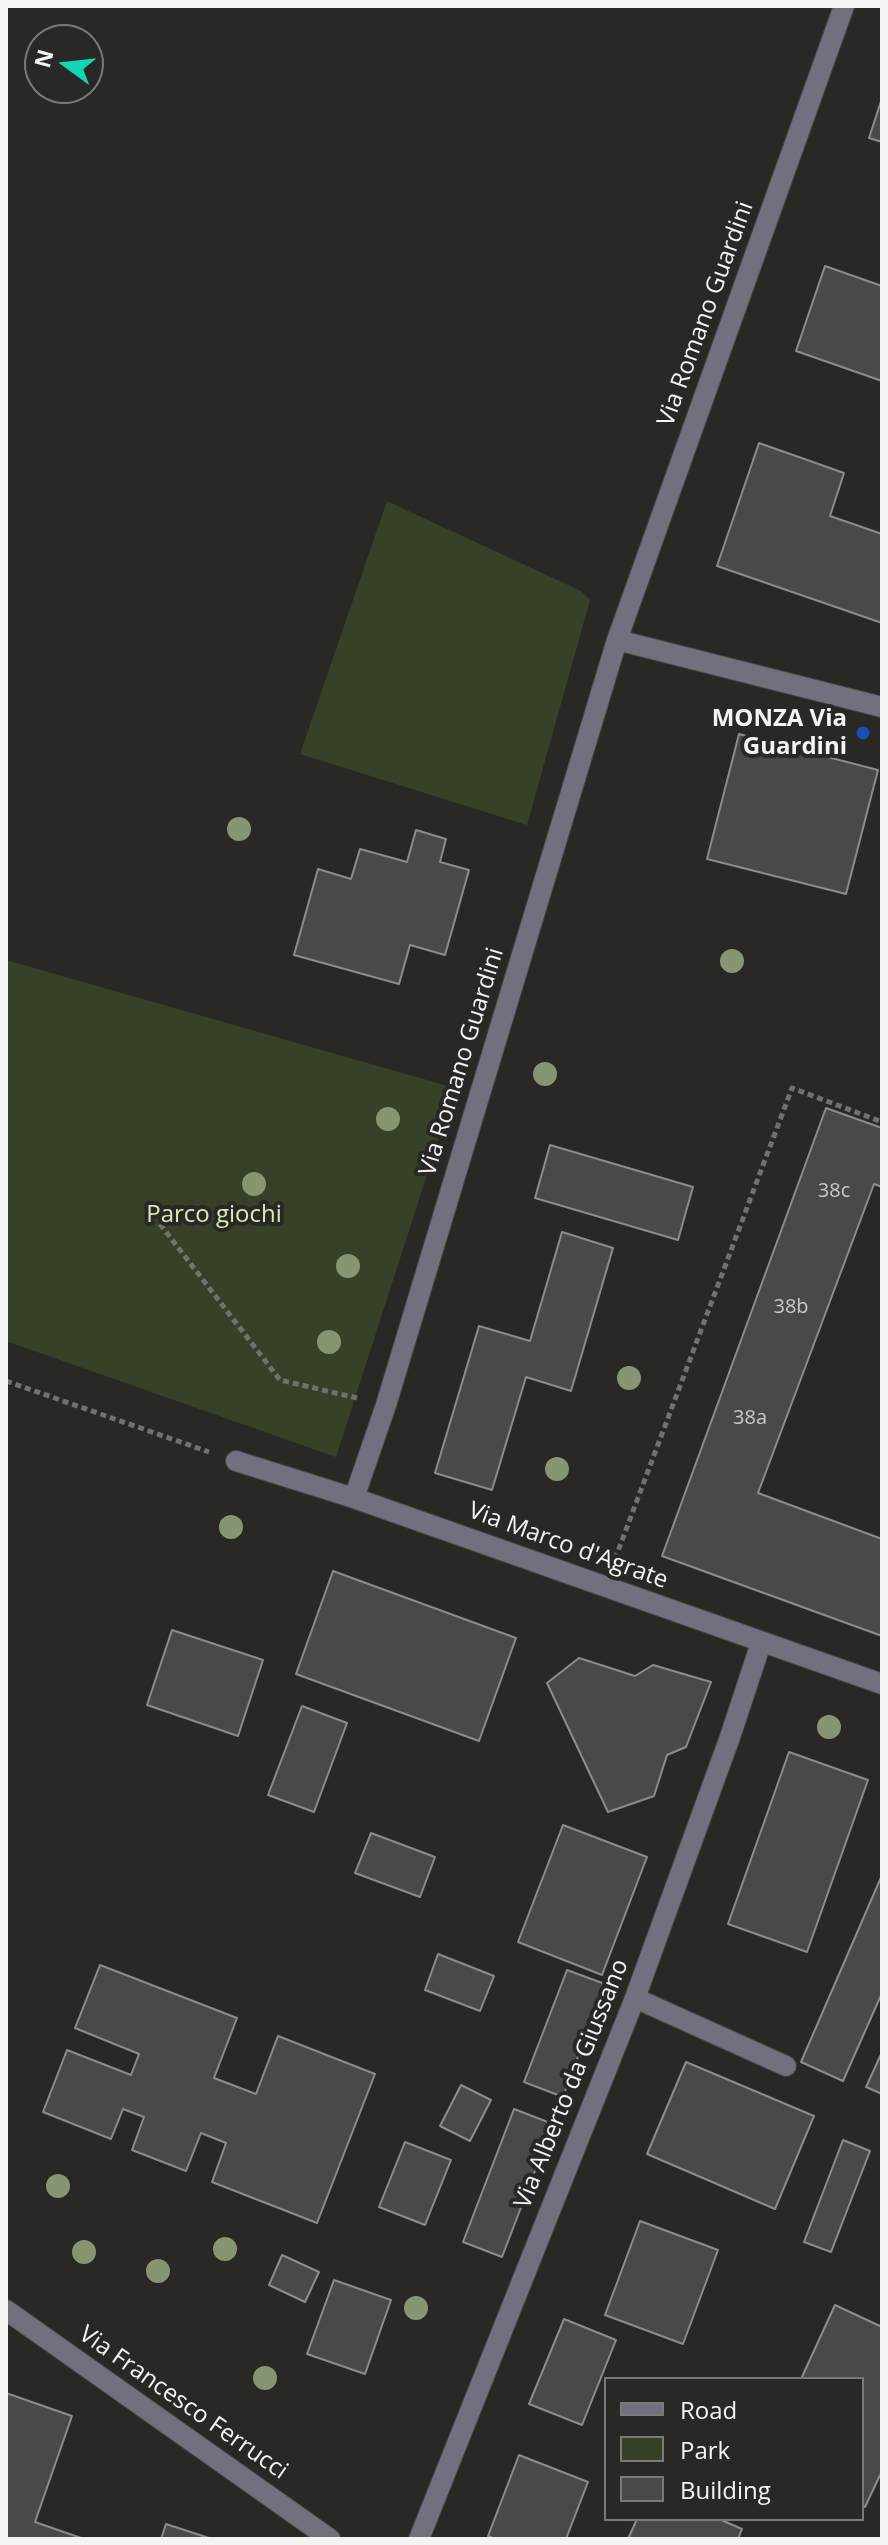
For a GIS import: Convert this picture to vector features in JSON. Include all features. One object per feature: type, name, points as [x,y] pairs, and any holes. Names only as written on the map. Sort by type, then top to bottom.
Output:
[{"type":"street","name":"Via Romano Guardini","points":[[354,1498],[386,1405],[617,640],[844,6]]},
{"type":"street","points":[[617,640],[882,707]]},
{"type":"street","name":"Via Marco d'Agrate","points":[[236,1461],[354,1498],[882,1684]]},
{"type":"street","name":"Via Alberto da Giussano","points":[[419,2539],[635,1998],[761,1643]]},
{"type":"street","points":[[635,1998],[786,2066]]},
{"type":"street","name":"Via Francesco Ferrucci","points":[[6,2310],[330,2539]]},
{"type":"path","points":[[605,1586],[792,1088],[882,1122]]},
{"type":"path","points":[[160,1224],[280,1380],[386,1405]]},
{"type":"path","points":[[6,1381],[236,1461]]},
{"type":"green space","points":[[387,501],[581,591],[590,600],[527,825],[300,754]]},
{"type":"green space","name":"Parco giochi","points":[[6,960],[455,1088],[336,1457],[6,1341]]},
{"type":"building","points":[[882,98],[882,142],[869,138]]},
{"type":"building","points":[[825,266],[882,286],[882,381],[796,351]]},
{"type":"building","points":[[759,443],[844,473],[830,516],[882,534],[882,623],[717,566]]},
{"type":"building","points":[[739,734],[878,770],[846,894],[707,859]]},
{"type":"building","points":[[416,830],[446,839],[440,862],[469,870],[445,955],[410,945],[399,984],[294,955],[318,869],[351,879],[360,849],[407,862]]},
{"type":"building","points":[[826,1108],[882,1128],[882,1187],[874,1184],[758,1493],[882,1539],[882,1636],[662,1556]]},
{"type":"building","points":[[550,1145],[693,1187],[678,1240],[535,1198]]},
{"type":"building","points":[[562,1232],[613,1248],[571,1391],[526,1377],[492,1490],[435,1473],[479,1326],[530,1341]]},
{"type":"building","points":[[333,1571],[516,1638],[479,1741],[296,1674]]},
{"type":"building","points":[[172,1630],[263,1660],[238,1736],[147,1705]]},
{"type":"building","points":[[579,1658],[635,1676],[653,1665],[711,1682],[686,1747],[667,1755],[654,1796],[608,1812],[547,1683]]},
{"type":"building","points":[[302,1706],[347,1723],[314,1812],[268,1795]]},
{"type":"building","points":[[789,1752],[868,1780],[807,1952],[728,1924]]},
{"type":"building","points":[[563,1825],[647,1857],[602,1975],[518,1942]]},
{"type":"building","points":[[371,1833],[435,1857],[420,1897],[355,1873]]},
{"type":"building","points":[[882,1875],[882,1993],[843,2081],[801,2062]]},
{"type":"building","points":[[438,1954],[494,1976],[480,2011],[425,1990]]},
{"type":"building","points":[[100,1965],[237,2018],[214,2078],[256,2094],[278,2036],[375,2074],[317,2223],[212,2182],[226,2143],[201,2133],[186,2171],[132,2150],[144,2117],[123,2109],[111,2139],[43,2112],[67,2050],[131,2075],[139,2054],[75,2028]]},
{"type":"building","points":[[567,1970],[605,1984],[563,2097],[524,2082]]},
{"type":"building","points":[[882,2052],[882,2094],[866,2087]]},
{"type":"building","points":[[686,2062],[814,2116],[775,2209],[647,2154]]},
{"type":"building","points":[[461,2085],[491,2100],[470,2141],[440,2126]]},
{"type":"building","points":[[514,2109],[553,2124],[502,2257],[463,2242]]},
{"type":"building","points":[[843,2140],[870,2151],[831,2252],[804,2242]]},
{"type":"building","points":[[405,2142],[451,2160],[425,2225],[379,2207]]},
{"type":"building","points":[[640,2221],[718,2250],[683,2344],[605,2315]]},
{"type":"building","points":[[282,2255],[319,2272],[305,2302],[269,2285]]},
{"type":"building","points":[[334,2280],[391,2300],[365,2374],[307,2354]]},
{"type":"building","points":[[835,2305],[882,2327],[882,2471],[865,2507],[864,2377],[802,2377]]},
{"type":"building","points":[[564,2319],[616,2340],[582,2425],[529,2404]]},
{"type":"building","points":[[6,2393],[72,2416],[35,2522],[84,2539],[6,2539]]},
{"type":"building","points":[[519,2455],[588,2482],[566,2539],[495,2539],[488,2536]]},
{"type":"building","points":[[636,2521],[724,2521],[742,2529],[738,2539],[628,2539]]},
{"type":"building","points":[[166,2524],[212,2539],[161,2539]]},
{"type":"place","name":"MONZA Via Guardini","points":[[863,733]]}]
